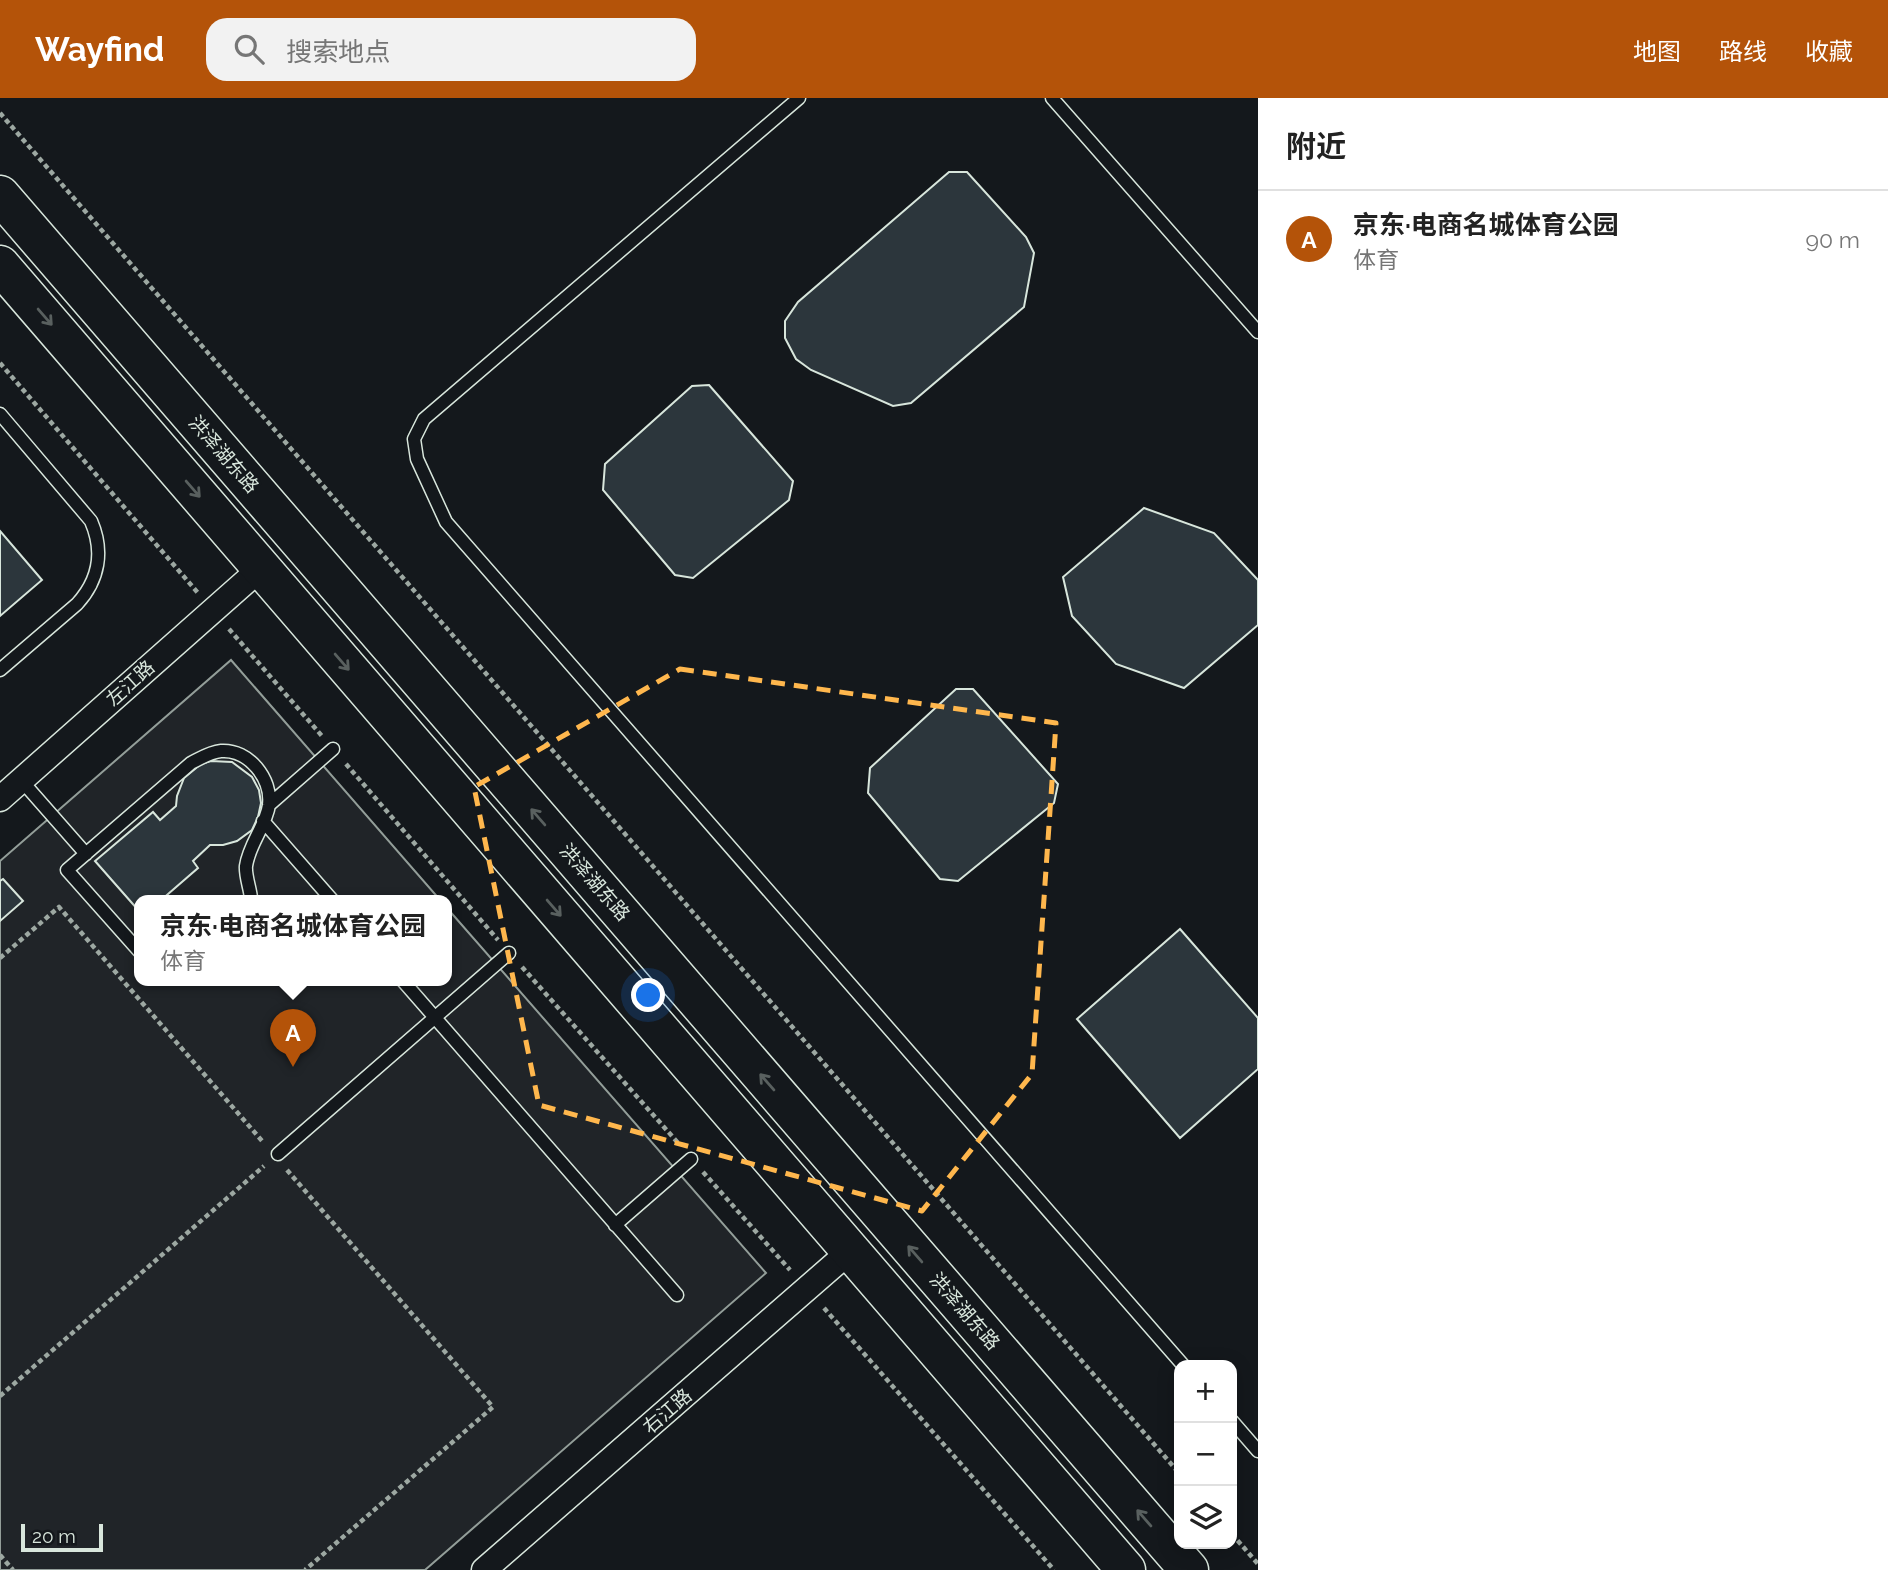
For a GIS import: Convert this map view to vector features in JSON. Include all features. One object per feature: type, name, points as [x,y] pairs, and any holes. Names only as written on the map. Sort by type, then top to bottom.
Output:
[{"type":"main road","name":"洪泽湖东路","points":[[0,195],[1189,1570]]},
{"type":"main road","points":[[0,265],[1126,1570]]},
{"type":"street","name":"左江路","points":[[0,799],[261,568]]},
{"type":"street","name":"右江路","points":[[484,1570],[850,1251]]},
{"type":"lane","points":[[799,98],[425,419],[414,439],[417,459],[446,522],[1179,1360]]},
{"type":"lane","points":[[1052,98],[1258,332]]},
{"type":"lane","points":[[0,414],[91,520],[98,540],[99,561],[88,593],[0,670]]},
{"type":"lane","points":[[250,895],[246,868],[269,805],[333,749]]},
{"type":"lane","points":[[134,945],[67,870],[191,763],[211,754],[232,752],[246,758],[264,778],[269,805]]},
{"type":"lane","points":[[21,780],[86,854]]},
{"type":"lane","points":[[263,821],[328,895]]},
{"type":"lane","points":[[277,1155],[509,953]]},
{"type":"lane","points":[[407,986],[677,1295]]},
{"type":"lane","points":[[615,1224],[691,1158]]},
{"type":"lane","points":[[1234,1423],[1258,1451]]},
{"type":"path","points":[[0,113],[1174,1467]]},
{"type":"path","points":[[0,958],[59,907],[493,1407],[305,1570]]},
{"type":"path","points":[[0,1396],[277,1155]]},
{"type":"path","points":[[1237,1540],[1258,1564]]},
{"type":"path","points":[[0,1555],[13,1570]]},
{"type":"highlighted area","points":[[680,669],[1056,723],[1032,1074],[922,1211],[539,1105],[474,787]]},
{"type":"shaded area","points":[[231,660],[436,895],[134,895],[134,986],[452,986],[452,914],[766,1273],[425,1570],[0,1570],[0,861]]},
{"type":"building","points":[[949,172],[967,172],[1026,237],[1034,253],[1024,307],[911,403],[893,406],[811,370],[796,359],[785,338],[785,321],[798,302]]},
{"type":"building","points":[[709,385],[793,481],[789,500],[693,578],[675,575],[603,490],[605,464],[692,386]]},
{"type":"building","points":[[1144,508],[1214,533],[1258,580],[1258,625],[1184,688],[1116,664],[1072,616],[1063,577]]},
{"type":"building","points":[[0,531],[42,580],[0,616]]},
{"type":"building","points":[[0,531],[42,580],[0,616]]},
{"type":"building","points":[[956,689],[973,689],[1058,784],[1054,803],[958,881],[940,879],[868,793],[870,768]]},
{"type":"building","points":[[211,761],[232,762],[252,777],[259,790],[261,803],[252,830],[237,841],[210,845],[193,861],[198,868],[167,895],[134,895],[134,905],[95,861],[153,812],[160,820],[176,806],[184,778],[201,764]]},
{"type":"building","points":[[3,879],[23,901],[0,921],[0,881]]},
{"type":"building","points":[[1180,929],[1258,1018],[1258,1069],[1180,1138],[1077,1019]]},
{"type":"place","name":"京东·电商名城体育公园","points":[[293,1067]]}]
